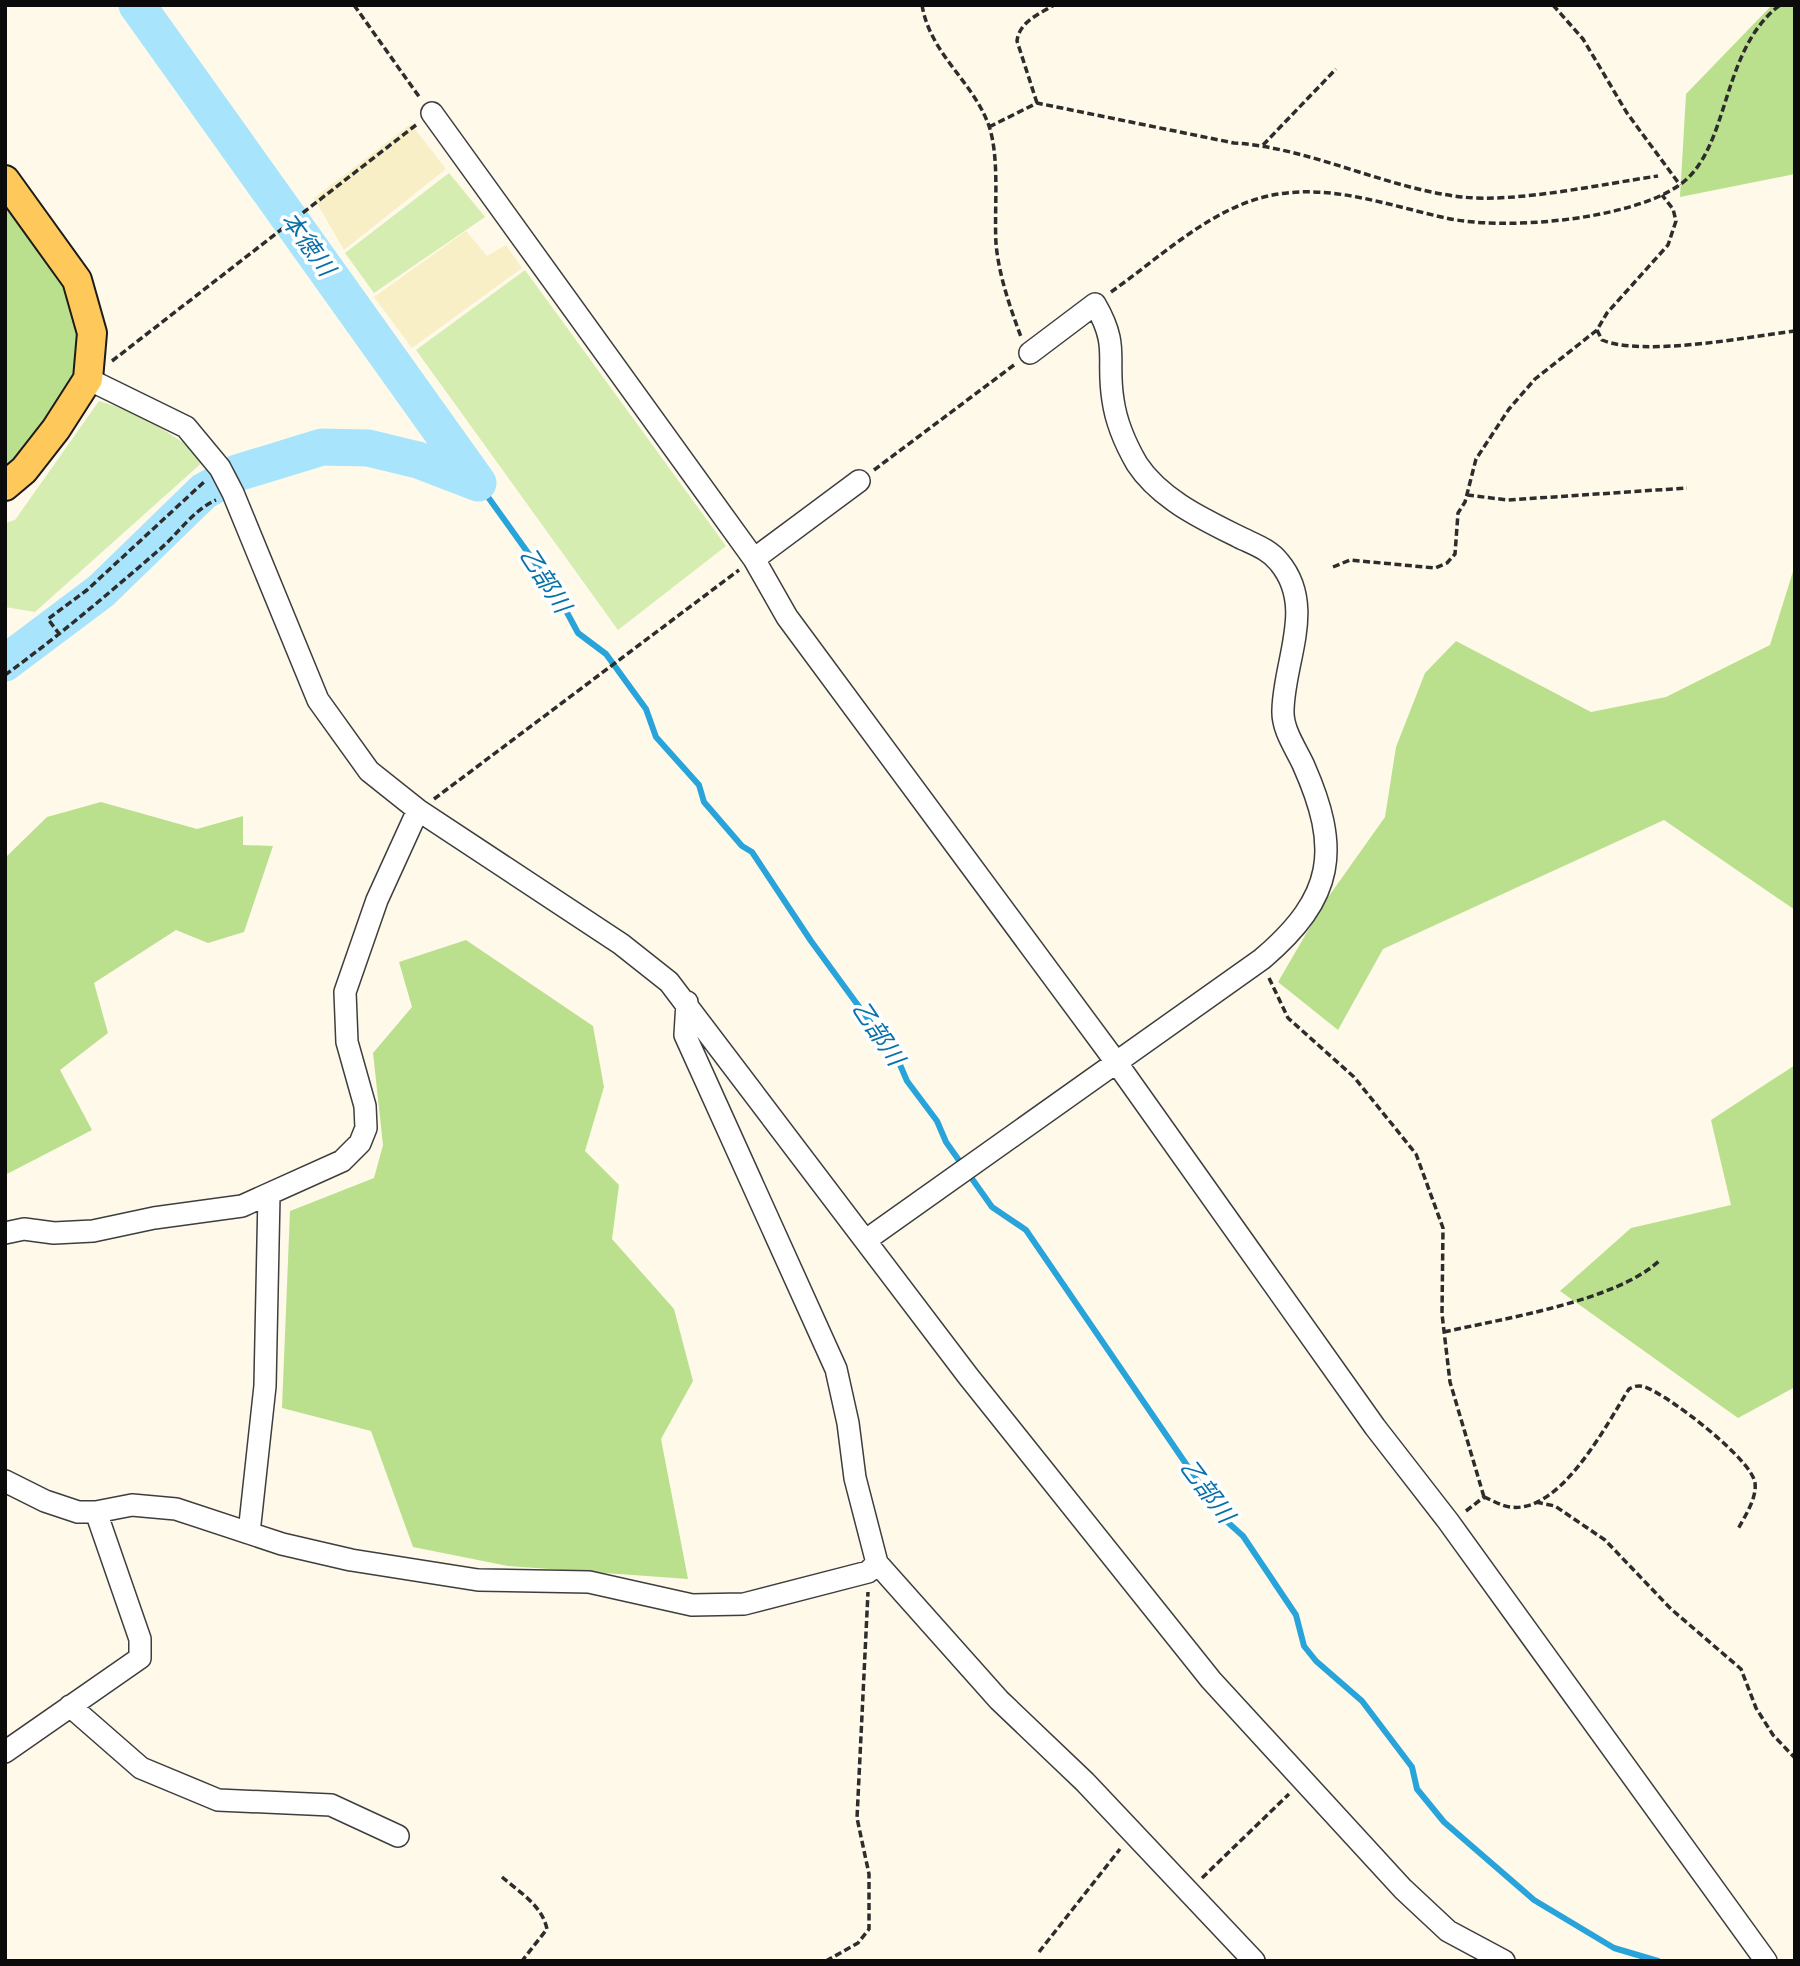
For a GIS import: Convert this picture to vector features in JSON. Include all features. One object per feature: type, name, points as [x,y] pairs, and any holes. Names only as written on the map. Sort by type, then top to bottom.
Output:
[{"type":"main road","points":[[5,180],[77,280],[92,333],[88,379],[56,429],[24,470],[5,486]]},
{"type":"street","points":[[432,113],[754,559],[787,617],[1116,1062],[1375,1427],[1448,1521],[1766,1961]]},
{"type":"street","points":[[866,1240],[1262,959],[1298,925],[1326,870],[1328,849],[1320,803],[1283,720],[1297,623],[1291,580],[1278,560],[1261,547],[1196,515],[1146,476],[1124,438],[1115,414],[1109,328],[1095,304],[1030,353]]},
{"type":"street","points":[[88,379],[186,427],[220,468],[233,493],[318,699],[369,771],[418,810],[621,944],[668,982],[687,1002],[968,1376],[1211,1680],[1403,1889],[1448,1931],[1504,1961]]},
{"type":"street","points":[[754,559],[859,481]]},
{"type":"street","points":[[5,1233],[24,1229],[54,1233],[93,1231],[242,1206],[342,1161],[360,1143],[366,1128],[365,1106],[347,1042],[345,992],[377,900],[418,810]]},
{"type":"street","points":[[687,1002],[685,1035],[836,1369],[848,1423],[855,1478],[872,1567],[999,1700],[1085,1782],[1254,1961]]},
{"type":"street","points":[[249,1533],[265,1386],[269,1195]]},
{"type":"street","points":[[5,1481],[66,1509],[96,1513],[132,1505],[176,1509],[249,1533],[351,1560],[478,1580],[589,1582],[692,1605],[744,1604],[872,1567]]},
{"type":"street","points":[[5,1752],[140,1658],[142,1650],[96,1513]]},
{"type":"street","points":[[70,1706],[141,1768],[218,1800],[331,1805],[398,1836]]},
{"type":"path","points":[[88,379],[304,215],[432,113],[354,5]]},
{"type":"path","points":[[859,481],[1030,353],[1018,328],[998,261],[989,127],[979,104],[932,38],[922,5]]},
{"type":"path","points":[[1037,103],[1017,41],[1018,33],[1027,22],[1054,5]]},
{"type":"path","points":[[1553,5],[1583,39],[1627,113],[1679,186]]},
{"type":"path","points":[[1095,304],[1215,218],[1241,204],[1277,194],[1313,190],[1449,219],[1492,223],[1535,223],[1628,208],[1662,195],[1679,186],[1704,160],[1731,76],[1751,39],[1780,5]]},
{"type":"path","points":[[1263,145],[1336,69]]},
{"type":"path","points":[[989,127],[1037,103],[1234,143],[1263,145],[1396,183],[1462,197],[1493,197],[1658,176]]},
{"type":"path","points":[[1333,567],[1349,560],[1435,568],[1447,563],[1455,554],[1458,513],[1467,495],[1476,459],[1509,409],[1535,379],[1597,330],[1622,296],[1658,258],[1673,234],[1676,221],[1673,209],[1662,195]]},
{"type":"path","points":[[1597,330],[1602,340],[1630,346],[1685,344],[1795,331]]},
{"type":"path","points":[[60,635],[48,619],[87,590],[220,468]]},
{"type":"path","points":[[1467,495],[1508,500],[1687,488]]},
{"type":"path","points":[[5,675],[60,635],[167,543],[200,510],[233,493]]},
{"type":"path","points":[[418,810],[754,559]]},
{"type":"path","points":[[1262,959],[1288,1018],[1354,1077],[1416,1154],[1443,1228],[1444,1332],[1450,1382],[1484,1497],[1511,1507],[1536,1502],[1554,1491],[1580,1466],[1629,1389],[1635,1385],[1645,1387],[1732,1449],[1750,1471],[1755,1483],[1754,1493],[1738,1529]]},
{"type":"path","points":[[1444,1332],[1601,1292],[1648,1269],[1660,1260]]},
{"type":"path","points":[[1536,1502],[1555,1506],[1605,1540],[1671,1609],[1741,1669],[1756,1708],[1773,1735],[1795,1758]]},
{"type":"path","points":[[826,1961],[858,1943],[869,1929],[869,1874],[857,1818],[872,1567]]},
{"type":"path","points":[[1184,1887],[1203,1878],[1282,1803],[1302,1778]]},
{"type":"path","points":[[1039,1952],[1133,1833]]},
{"type":"path","points":[[502,1877],[538,1908],[547,1929],[522,1961]]},
{"type":"shaded area","points":[[411,124],[446,169],[344,250],[314,198]]},
{"type":"shaded area","points":[[466,231],[487,256],[506,245],[522,268],[412,348],[374,297]]},
{"type":"green space","points":[[1772,5],[1795,5],[1795,174],[1680,197],[1686,94]]},
{"type":"green space","points":[[449,173],[485,217],[374,293],[345,253]]},
{"type":"green space","points":[[5,201],[69,288],[79,335],[74,380],[48,426],[5,470]]},
{"type":"green space","points":[[525,270],[726,546],[618,630],[416,350]]},
{"type":"green space","points":[[99,401],[128,411],[155,425],[205,460],[35,612],[5,607],[5,523],[15,520]]},
{"type":"green space","points":[[1795,565],[1795,910],[1664,820],[1383,949],[1338,1030],[1278,982],[1324,903],[1385,817],[1396,747],[1425,673],[1456,641],[1591,712],[1666,697],[1770,645]]},
{"type":"green space","points":[[101,802],[197,829],[243,816],[243,845],[273,846],[244,932],[208,943],[176,930],[94,983],[108,1033],[60,1070],[92,1130],[5,1175],[5,858],[47,817]]},
{"type":"green space","points":[[466,940],[593,1026],[604,1087],[585,1151],[619,1185],[612,1239],[674,1309],[693,1381],[661,1439],[688,1579],[508,1566],[413,1547],[371,1431],[282,1408],[290,1211],[374,1178],[383,1145],[373,1053],[412,1007],[399,962]]},
{"type":"green space","points":[[1795,1065],[1795,1387],[1738,1418],[1560,1291],[1631,1228],[1731,1205],[1711,1120]]},
{"type":"waterway","name":"本徳川","points":[[137,5],[478,483]]},
{"type":"waterway","name":"乙部川","points":[[5,663],[101,591],[204,491],[237,473],[322,447],[368,448],[418,460],[478,483]]},
{"type":"waterway","name":"乙部川","points":[[478,483],[556,592],[578,633],[606,654],[646,709],[656,737],[699,785],[704,802],[742,846],[752,852],[811,941],[898,1060],[907,1081],[937,1121],[946,1142],[992,1207],[1026,1230],[1223,1518],[1243,1536],[1296,1615],[1304,1646],[1316,1661],[1362,1701],[1412,1767],[1417,1789],[1444,1822],[1534,1900],[1614,1948],[1658,1961]]}]
